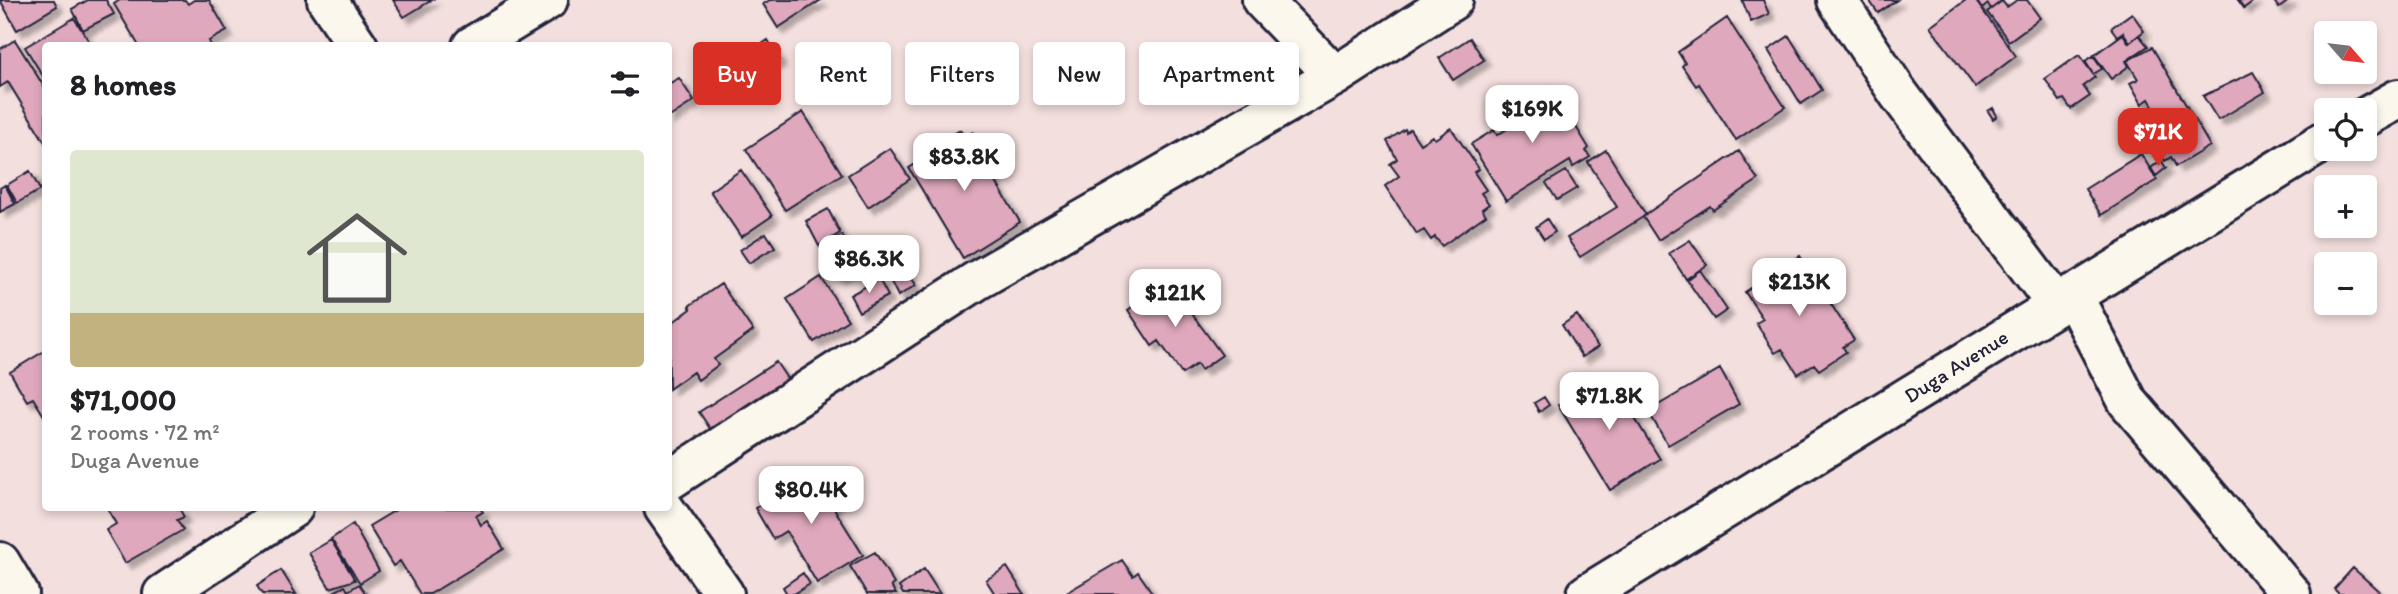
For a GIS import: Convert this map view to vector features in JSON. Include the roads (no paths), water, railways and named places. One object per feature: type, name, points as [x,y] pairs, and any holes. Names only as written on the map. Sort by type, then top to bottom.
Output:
[{"type":"street","points":[[327,0],[355,42]]},
{"type":"street","points":[[478,42],[548,0]]},
{"type":"street","points":[[1262,0],[1335,76]]},
{"type":"street","points":[[672,478],[976,281],[1335,76],[1453,0]]},
{"type":"street","points":[[1837,0],[1898,93],[2064,299],[2128,402],[2291,594]]},
{"type":"street","points":[[2377,111],[2398,99]]},
{"type":"street","name":"Duga Avenue","points":[[1587,594],[2314,147]]},
{"type":"street","points":[[163,594],[288,511]]},
{"type":"street","points":[[666,511],[724,594]]},
{"type":"street","points":[[0,562],[19,594]]}]
